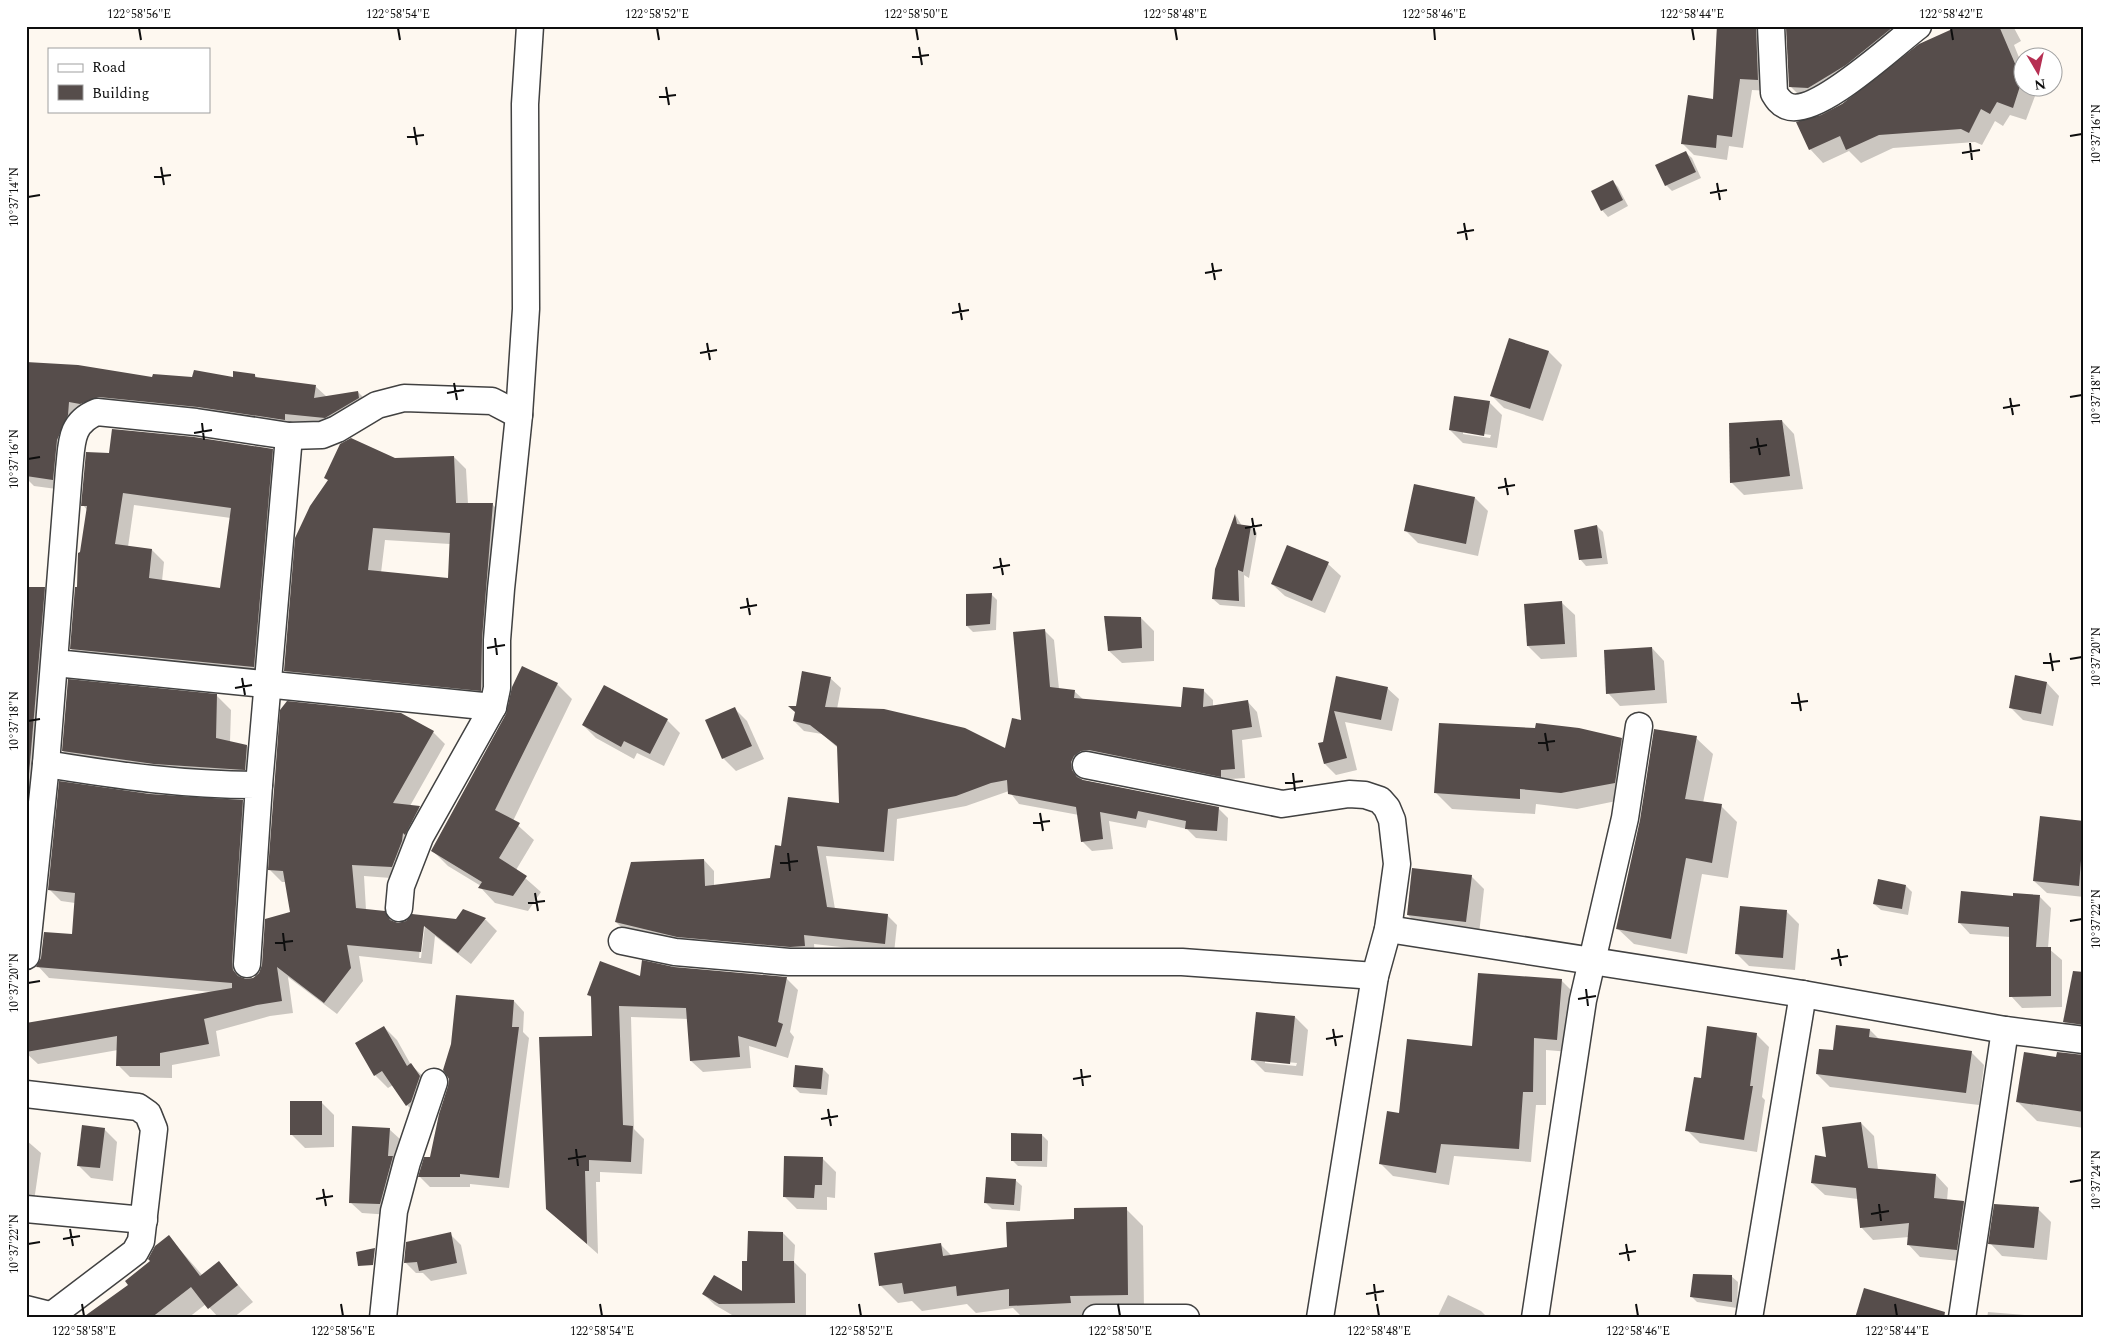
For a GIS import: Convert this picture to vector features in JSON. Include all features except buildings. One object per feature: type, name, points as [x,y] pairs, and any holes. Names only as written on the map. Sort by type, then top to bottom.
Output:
[{"type":"street","points":[[400,908],[401,886],[420,837],[494,708],[497,688],[497,640],[519,415],[526,309],[525,104],[530,26]]},
{"type":"street","points":[[1771,26],[1774,92],[1779,101],[1788,107],[1800,107],[1817,101],[1858,76],[1909,29]]},
{"type":"street","points":[[26,956],[55,663],[69,470],[74,430],[85,416],[97,412],[196,422],[289,436],[322,435],[337,429],[376,405],[404,398],[492,401],[519,415]]},
{"type":"street","points":[[247,964],[259,785],[289,436]]},
{"type":"street","points":[[55,663],[494,708]]},
{"type":"street","points":[[1535,1318],[1591,962],[1625,818],[1639,726]]},
{"type":"street","points":[[46,764],[145,780],[204,785],[259,785]]},
{"type":"street","points":[[1086,765],[1282,804],[1349,794],[1365,795],[1380,800],[1387,808],[1392,820],[1397,864],[1388,928],[1375,976],[1320,1318]]},
{"type":"street","points":[[1388,928],[1591,962],[1803,994],[2005,1030],[2084,1040]]},
{"type":"street","points":[[622,940],[675,952],[789,962],[1182,962],[1375,976]]},
{"type":"street","points":[[1750,1318],[1803,994]]},
{"type":"street","points":[[1962,1318],[2005,1030]]},
{"type":"street","points":[[383,1318],[394,1211],[407,1162],[434,1082]]},
{"type":"street","points":[[26,1094],[138,1107],[148,1114],[154,1129],[141,1241],[135,1252],[42,1314]]},
{"type":"street","points":[[26,1209],[144,1220]]},
{"type":"street","points":[[1096,1318],[1186,1318]]}]
